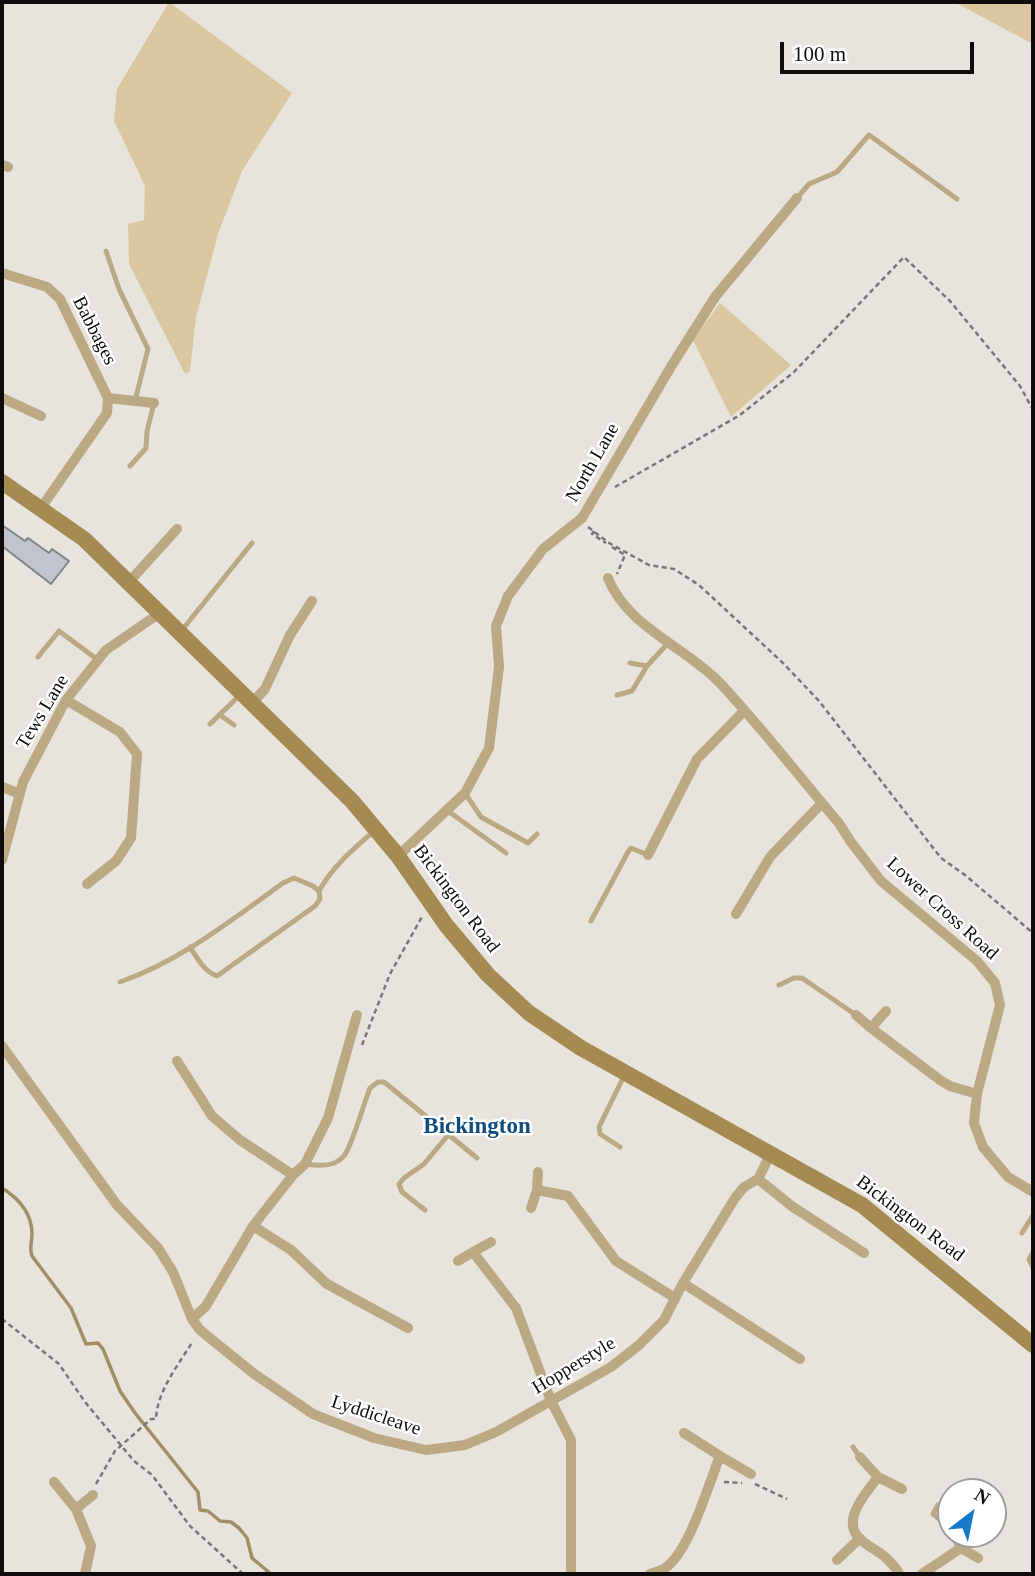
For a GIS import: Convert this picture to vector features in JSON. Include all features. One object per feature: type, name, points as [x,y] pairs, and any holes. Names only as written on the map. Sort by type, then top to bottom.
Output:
[{"type":"main road","name":"Bickington Road","points":[[2,482],[84,539],[352,801],[398,856],[446,925],[488,975],[529,1013],[581,1048],[862,1205],[1033,1345]]},
{"type":"street","name":"North Lane","points":[[398,856],[465,793],[489,748],[499,667],[496,626],[508,596],[543,549],[580,520],[715,297],[797,198]]},
{"type":"street","name":"Babbages","points":[[2,273],[47,287],[60,299],[108,398]]},
{"type":"street","points":[[2,398],[41,416]]},
{"type":"street","points":[[41,508],[107,413],[108,398],[154,403]]},
{"type":"street","points":[[129,582],[177,529]]},
{"type":"street","name":"Lower Cross Road","points":[[610,582],[614,593],[629,610],[718,681],[822,803],[881,881],[977,961],[996,983],[1000,1005],[977,1094],[974,1123],[983,1147],[1008,1177],[1033,1192]]},
{"type":"street","points":[[247,698],[265,689],[290,635],[312,601]]},
{"type":"street","name":"Tews Lane","points":[[2,860],[23,782],[66,700],[106,650],[160,613]]},
{"type":"street","points":[[66,700],[120,732],[137,754],[131,838],[116,861],[87,884]]},
{"type":"street","points":[[648,855],[696,759],[744,711]]},
{"type":"street","points":[[2,786],[20,794]]},
{"type":"street","points":[[736,914],[770,857],[822,803]]},
{"type":"street","points":[[871,1028],[886,1011]]},
{"type":"street","points":[[856,1015],[940,1080],[977,1094]]},
{"type":"street","points":[[192,1319],[206,1306],[254,1226],[293,1175],[305,1164],[328,1118],[357,1016]]},
{"type":"street","name":"Lyddicleave","points":[[2,1046],[117,1205],[158,1248],[173,1272],[192,1319],[200,1330],[253,1373],[313,1414],[374,1438],[426,1450],[465,1445],[496,1432]]},
{"type":"street","points":[[177,1061],[212,1115],[240,1140],[293,1175]]},
{"type":"street","name":"Hopperstyle","points":[[496,1432],[611,1367],[639,1345],[664,1320],[683,1283],[735,1198],[744,1187],[758,1179],[771,1153]]},
{"type":"street","points":[[531,1208],[537,1189],[538,1172]]},
{"type":"street","points":[[758,1179],[793,1207],[864,1253]]},
{"type":"street","points":[[537,1189],[568,1196],[616,1261],[675,1298]]},
{"type":"street","points":[[254,1226],[291,1251],[327,1284],[408,1328]]},
{"type":"street","points":[[458,1261],[491,1242]]},
{"type":"street","points":[[473,1252],[516,1308],[551,1401],[571,1440],[571,1574]]},
{"type":"street","points":[[683,1283],[800,1359]]},
{"type":"street","points":[[684,1433],[751,1474]]},
{"type":"street","points":[[857,1452],[878,1477],[902,1489]]},
{"type":"street","points":[[650,1574],[665,1569],[677,1557],[686,1542],[720,1456]]},
{"type":"street","points":[[878,1477],[853,1516],[853,1528],[860,1538],[877,1550],[899,1574]]},
{"type":"street","points":[[54,1482],[76,1509],[91,1546],[85,1574]]},
{"type":"street","points":[[76,1509],[94,1490]]},
{"type":"street","points":[[837,1560],[860,1538]]},
{"type":"street","points":[[922,1574],[961,1548],[978,1558]]},
{"type":"lane","points":[[797,198],[809,184],[837,172],[869,135],[957,199]]},
{"type":"lane","points":[[106,251],[119,289],[148,349],[135,401]]},
{"type":"lane","points":[[130,466],[146,448],[154,403]]},
{"type":"lane","points":[[180,632],[253,543]]},
{"type":"lane","points":[[38,657],[59,631],[98,660]]},
{"type":"lane","points":[[617,695],[632,691],[647,666],[669,642]]},
{"type":"lane","points":[[629,663],[647,666]]},
{"type":"lane","points":[[211,724],[247,698]]},
{"type":"lane","points":[[220,715],[234,725]]},
{"type":"lane","points":[[465,793],[481,817],[528,843],[537,834]]},
{"type":"lane","points":[[448,811],[506,853]]},
{"type":"lane","points":[[190,947],[210,974],[217,976],[315,906],[320,899],[319,891],[328,875],[342,858],[376,829]]},
{"type":"lane","points":[[591,921],[631,848],[648,855]]},
{"type":"lane","points":[[120,982],[147,972],[190,947],[283,883],[294,878],[319,891]]},
{"type":"lane","points":[[779,985],[794,978],[802,978],[856,1015]]},
{"type":"lane","points":[[620,1147],[603,1138],[599,1127],[625,1073]]},
{"type":"lane","points":[[305,1164],[320,1166],[343,1157],[370,1088],[378,1082],[384,1082],[477,1158]]},
{"type":"lane","points":[[425,1210],[402,1192],[399,1184],[424,1164],[449,1134]]},
{"type":"lane","points":[[1022,1233],[1033,1215]]},
{"type":"lane","points":[[1033,1252],[1029,1259],[1033,1268]]},
{"type":"path","points":[[611,491],[620,482],[740,415],[783,380],[904,257],[950,301],[1020,386],[1033,410]]},
{"type":"path","points":[[580,520],[609,543],[649,565],[674,569],[699,585],[784,664],[819,701],[941,858],[1033,933]]},
{"type":"path","points":[[594,531],[592,534],[625,555],[610,582]]},
{"type":"path","points":[[2,1319],[59,1364],[85,1402],[134,1461],[152,1475],[190,1526],[243,1574]]},
{"type":"path","points":[[94,1490],[121,1444],[151,1419]]},
{"type":"shaded area","points":[[169,2],[292,93],[242,171],[218,234],[196,317],[190,371],[185,374],[129,264],[128,224],[144,220],[145,186],[114,121],[117,89]]},
{"type":"shaded area","points":[[954,2],[1033,2],[1033,44]]},
{"type":"shaded area","points":[[720,303],[791,365],[731,417],[693,340]]},
{"type":"building","points":[[2,525],[25,541],[28,538],[49,553],[52,549],[69,561],[51,584],[2,546]]},
{"type":"waterway","points":[[2,1188],[19,1201],[27,1213],[32,1234],[32,1256],[71,1308],[86,1344],[98,1343],[103,1349],[120,1391],[198,1492],[200,1510],[208,1511],[220,1521],[231,1522],[239,1528],[247,1538],[252,1558],[271,1574]]},
{"type":"district","name":"Bickington","points":[[477,1127]]}]
